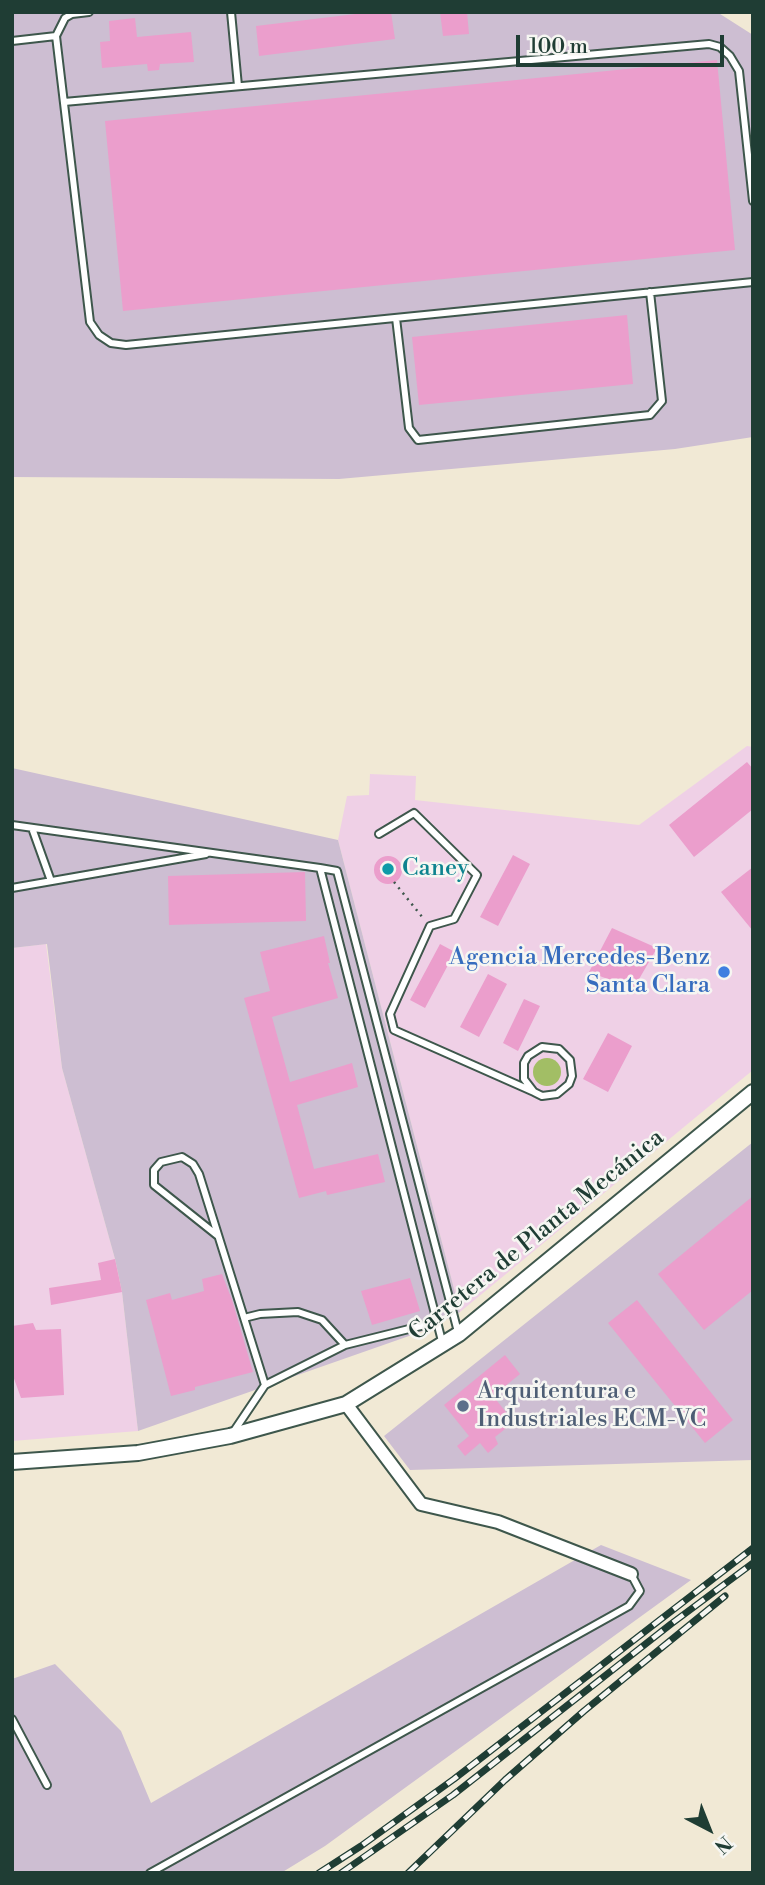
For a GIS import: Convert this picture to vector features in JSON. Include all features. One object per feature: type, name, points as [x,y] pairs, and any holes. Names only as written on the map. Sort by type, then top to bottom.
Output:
[{"type":"street","name":"Carretera de Planta Mecánica","points":[[13,1459],[138,1453],[230,1436],[346,1404],[459,1334],[753,1092]]},
{"type":"street","points":[[346,1404],[421,1504],[498,1522],[631,1574]]},
{"type":"lane","points":[[89,12],[72,14],[65,18],[56,36],[90,322],[99,335],[111,342],[126,345],[753,282]]},
{"type":"lane","points":[[231,12],[238,86]]},
{"type":"lane","points":[[12,41],[56,36]]},
{"type":"lane","points":[[64,102],[709,44],[720,47],[730,56],[739,71],[753,201]]},
{"type":"lane","points":[[396,318],[409,428],[418,440],[650,415],[662,401],[650,292]]},
{"type":"lane","points":[[379,834],[414,813],[477,875],[454,919],[430,926],[390,1013],[394,1030],[541,1096],[557,1094],[569,1084],[572,1068],[570,1060],[559,1049],[542,1047],[528,1056],[524,1063],[524,1079],[534,1092]]},
{"type":"lane","points":[[12,825],[337,871],[459,1334]]},
{"type":"lane","points":[[33,828],[51,881]]},
{"type":"lane","points":[[12,888],[212,853]]},
{"type":"lane","points":[[320,869],[443,1345]]},
{"type":"lane","points":[[218,1236],[154,1185],[154,1170],[160,1162],[182,1157],[193,1164],[199,1174],[265,1385]]},
{"type":"lane","points":[[244,1318],[260,1314],[298,1312],[322,1320],[345,1345]]},
{"type":"lane","points":[[230,1436],[265,1385],[345,1345],[437,1322]]},
{"type":"lane","points":[[150,1873],[629,1606],[640,1591],[631,1574]]},
{"type":"lane","points":[[12,1719],[47,1785]]},
{"type":"path","points":[[394,882],[430,926]]},
{"type":"shaded area","points":[[12,12],[717,12],[753,35],[753,437],[675,449],[339,479],[12,477]]},
{"type":"shaded area","points":[[747,746],[753,747],[753,1070],[460,1312],[338,840],[347,796],[369,795],[370,774],[416,776],[415,800],[639,825]]},
{"type":"shaded area","points":[[12,768],[338,840],[460,1312],[429,1329],[138,1431],[122,1292],[62,1068],[47,944],[12,948]]},
{"type":"shaded area","points":[[46,944],[62,1068],[122,1292],[138,1431],[12,1441],[12,948]]},
{"type":"shaded area","points":[[753,1142],[753,1460],[410,1470],[384,1436]]},
{"type":"shaded area","points":[[601,1545],[691,1580],[325,1846],[281,1873],[12,1873],[12,1679],[55,1664],[121,1731],[151,1803]]},
{"type":"green space","points":[[547,1058],[557,1062],[561,1072],[557,1082],[547,1086],[537,1082],[533,1072],[537,1062]]},
{"type":"building","points":[[391,12],[395,39],[259,56],[256,26]]},
{"type":"building","points":[[440,12],[467,12],[469,34],[443,36]]},
{"type":"building","points":[[135,18],[137,37],[191,32],[194,62],[160,64],[159,70],[148,71],[147,64],[102,68],[100,42],[110,41],[109,21]]},
{"type":"building","points":[[717,60],[735,250],[123,311],[105,121]]},
{"type":"building","points":[[627,315],[633,384],[419,405],[412,337]]},
{"type":"building","points":[[747,762],[753,769],[753,809],[694,857],[669,825]]},
{"type":"building","points":[[513,855],[530,864],[498,926],[480,917]]},
{"type":"building","name":"Caney","points":[[388,856],[398,860],[402,870],[398,880],[388,884],[378,880],[374,870],[378,860]]},
{"type":"building","points":[[753,867],[753,931],[721,892]]},
{"type":"building","points":[[305,872],[306,921],[169,925],[168,876]]},
{"type":"building","points":[[612,928],[657,948],[631,993],[612,983],[613,981],[589,972]]},
{"type":"building","points":[[324,936],[338,998],[272,1017],[290,1082],[352,1063],[358,1087],[297,1105],[314,1169],[378,1154],[385,1182],[327,1195],[326,1191],[299,1198],[244,998],[270,991],[260,952]]},
{"type":"building","points":[[440,944],[455,952],[425,1008],[410,1000]]},
{"type":"building","points":[[488,974],[507,984],[479,1037],[460,1027]]},
{"type":"building","points":[[524,999],[540,1006],[518,1051],[503,1043]]},
{"type":"building","points":[[608,1033],[632,1046],[608,1092],[583,1079]]},
{"type":"building","points":[[753,1196],[753,1290],[704,1330],[658,1274]]},
{"type":"building","points":[[115,1259],[122,1292],[51,1305],[49,1288],[101,1280],[98,1263]]},
{"type":"building","points":[[222,1274],[253,1372],[171,1396],[146,1300],[170,1293],[172,1300],[204,1291],[202,1279]]},
{"type":"building","points":[[410,1278],[420,1311],[372,1325],[361,1291]]},
{"type":"building","points":[[637,1300],[733,1420],[705,1443],[608,1323]]},
{"type":"building","points":[[33,1323],[36,1330],[61,1329],[64,1395],[21,1398],[12,1373],[12,1326]]},
{"type":"building","name":"Arquitentura e Industriales ECM-VC","points":[[505,1355],[520,1374],[493,1396],[514,1422],[495,1437],[498,1444],[488,1453],[480,1443],[465,1456],[457,1446],[469,1436],[444,1405]]},
{"type":"railway","points":[[319,1873],[454,1779],[753,1548]]},
{"type":"railway","points":[[341,1873],[453,1795],[753,1563]]},
{"type":"railway","points":[[408,1873],[505,1780],[584,1711],[725,1596]]},
{"type":"place","name":"Caney","points":[[388,869]]},
{"type":"place","name":"Agencia Mercedes-Benz Santa Clara","points":[[724,972]]},
{"type":"place","name":"Arquitentura e Industriales ECM-VC","points":[[463,1406]]}]
